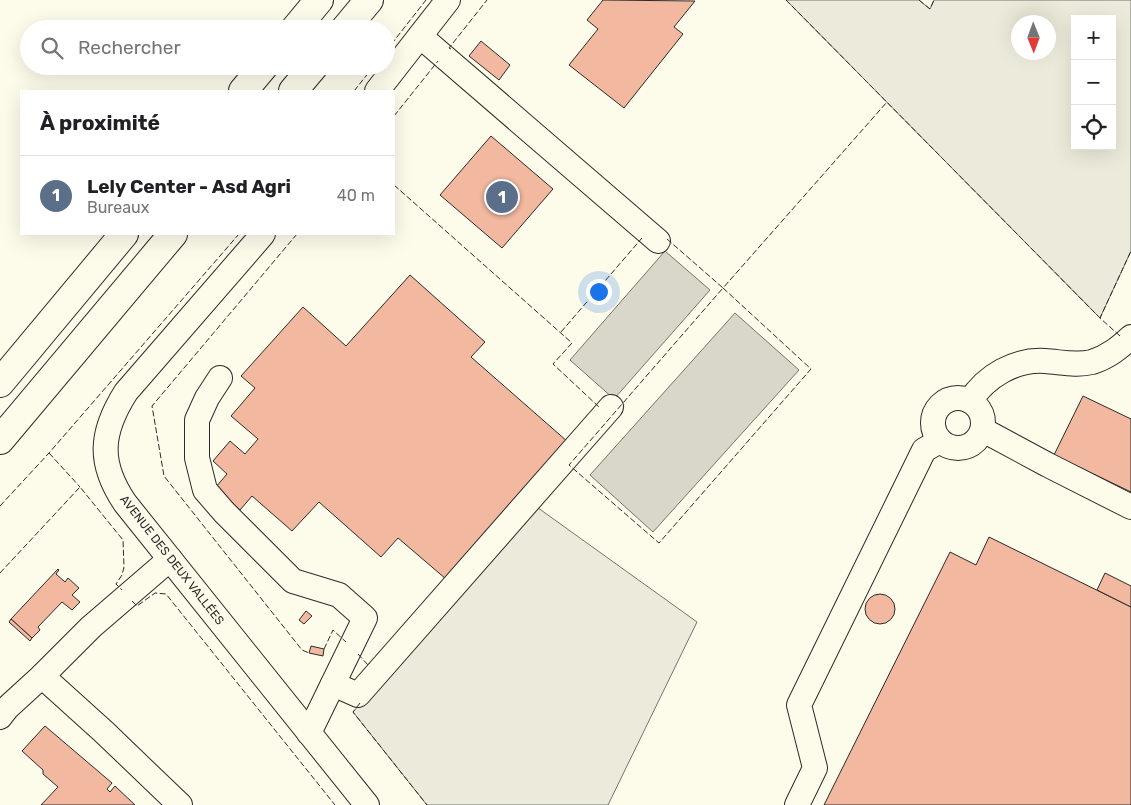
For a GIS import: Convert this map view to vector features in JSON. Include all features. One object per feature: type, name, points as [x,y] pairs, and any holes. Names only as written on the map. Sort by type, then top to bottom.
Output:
[{"type":"highway","points":[[302,20],[319,0]]},
{"type":"highway","points":[[352,20],[369,0]]},
{"type":"highway","points":[[244,90],[256,75]]},
{"type":"highway","points":[[293,90],[306,75]]},
{"type":"highway","points":[[0,383],[123,235]]},
{"type":"highway","points":[[0,440],[172,235]]},
{"type":"street","points":[[395,68],[448,0]]},
{"type":"street","points":[[420,36],[658,241]]},
{"type":"street","points":[[378,90],[390,75]]},
{"type":"street","name":"AVENUE DES DEUX VALLÉES","points":[[262,235],[134,382],[118,406],[107,429],[106,464],[113,482],[125,503],[367,805]]},
{"type":"street","points":[[970,401],[976,390],[1001,371],[1016,365],[1043,361],[1069,364],[1092,362],[1116,351],[1131,337]]},
{"type":"street","points":[[220,378],[207,398],[197,420],[197,458],[205,490],[224,512],[293,581],[339,595],[365,618],[310,733]]},
{"type":"street","points":[[962,398],[970,401],[977,406],[981,413],[983,430],[980,436],[968,446],[954,448],[946,445],[940,441],[936,434],[934,427],[936,412],[947,401],[962,398]]},
{"type":"street","points":[[333,684],[358,695],[611,407]]},
{"type":"street","points":[[983,430],[1131,507]]},
{"type":"street","points":[[797,805],[815,768],[799,705],[924,450],[940,441]]},
{"type":"street","points":[[0,716],[91,627],[170,559]]},
{"type":"street","points":[[42,676],[180,805]]},
{"type":"shaded area","points":[[786,0],[919,0],[930,9],[934,0],[1131,0],[1131,251],[1100,318]]},
{"type":"shaded area","points":[[665,251],[710,290],[614,399],[570,360]]},
{"type":"shaded area","points":[[735,313],[799,370],[653,532],[590,475]]},
{"type":"shaded area","points":[[534,505],[697,622],[608,805],[427,805],[353,712]]},
{"type":"building","points":[[603,0],[695,1],[674,27],[683,34],[624,108],[569,65],[598,29],[587,20]]},
{"type":"building","points":[[481,41],[510,65],[499,80],[469,56]]},
{"type":"building","points":[[491,136],[553,189],[502,248],[440,195]]},
{"type":"building","points":[[410,275],[485,342],[471,357],[568,442],[446,579],[398,538],[381,557],[319,502],[292,531],[252,496],[240,510],[215,488],[227,474],[213,461],[230,441],[245,454],[258,439],[231,416],[255,388],[241,376],[303,307],[346,346]]},
{"type":"building","points":[[1083,396],[1131,419],[1131,492],[1054,455]]},
{"type":"building","points":[[989,537],[1131,607],[1131,805],[824,805],[950,552],[976,565]]},
{"type":"building","points":[[58,569],[56,574],[65,582],[68,578],[79,588],[72,595],[80,602],[72,610],[62,602],[38,627],[40,630],[32,638],[11,619]]},
{"type":"building","points":[[1105,573],[1131,586],[1131,607],[1097,590]]},
{"type":"building","points":[[880,594],[891,598],[895,609],[891,620],[880,624],[869,620],[865,609],[869,598]]},
{"type":"building","points":[[306,611],[312,616],[304,624],[299,620]]},
{"type":"building","points":[[11,619],[32,638],[30,641],[9,622]]},
{"type":"building","points":[[311,646],[324,649],[323,656],[309,653]]},
{"type":"building","points":[[45,726],[112,783],[107,789],[110,792],[115,786],[135,805],[41,805],[58,787],[22,751]]},
{"type":"fence","points":[[395,40],[426,0]]},
{"type":"fence","points":[[451,49],[449,48],[487,0]]},
{"type":"fence","points":[[786,0],[1100,318]]},
{"type":"fence","points":[[919,0],[930,9],[934,0]]},
{"type":"fence","points":[[395,115],[438,61]]},
{"type":"fence","points":[[355,90],[367,75]]},
{"type":"fence","points":[[667,239],[723,288],[887,102]]},
{"type":"fence","points":[[395,186],[572,343],[553,364],[599,407]]},
{"type":"fence","points":[[0,506],[49,453],[238,235]]},
{"type":"fence","points":[[296,235],[152,406],[164,476],[302,650],[309,653]]},
{"type":"fence","points":[[561,332],[642,238]]},
{"type":"fence","points":[[1120,336],[1100,318],[1131,251]]},
{"type":"fence","points":[[723,288],[811,369],[659,543],[569,465],[723,288]]},
{"type":"fence","points":[[49,453],[80,487]]},
{"type":"fence","points":[[0,573],[80,487],[123,540],[124,567],[122,575],[116,584],[122,590]]},
{"type":"fence","points":[[132,601],[137,606],[155,593],[166,594],[335,805]]},
{"type":"fence","points":[[324,649],[333,630],[346,642]]},
{"type":"fence","points":[[358,654],[368,665],[370,663]]},
{"type":"fence","points":[[360,703],[353,712],[427,805]]},
{"type":"place","name":"Lely Center - Asd Agri","points":[[502,197]]}]
